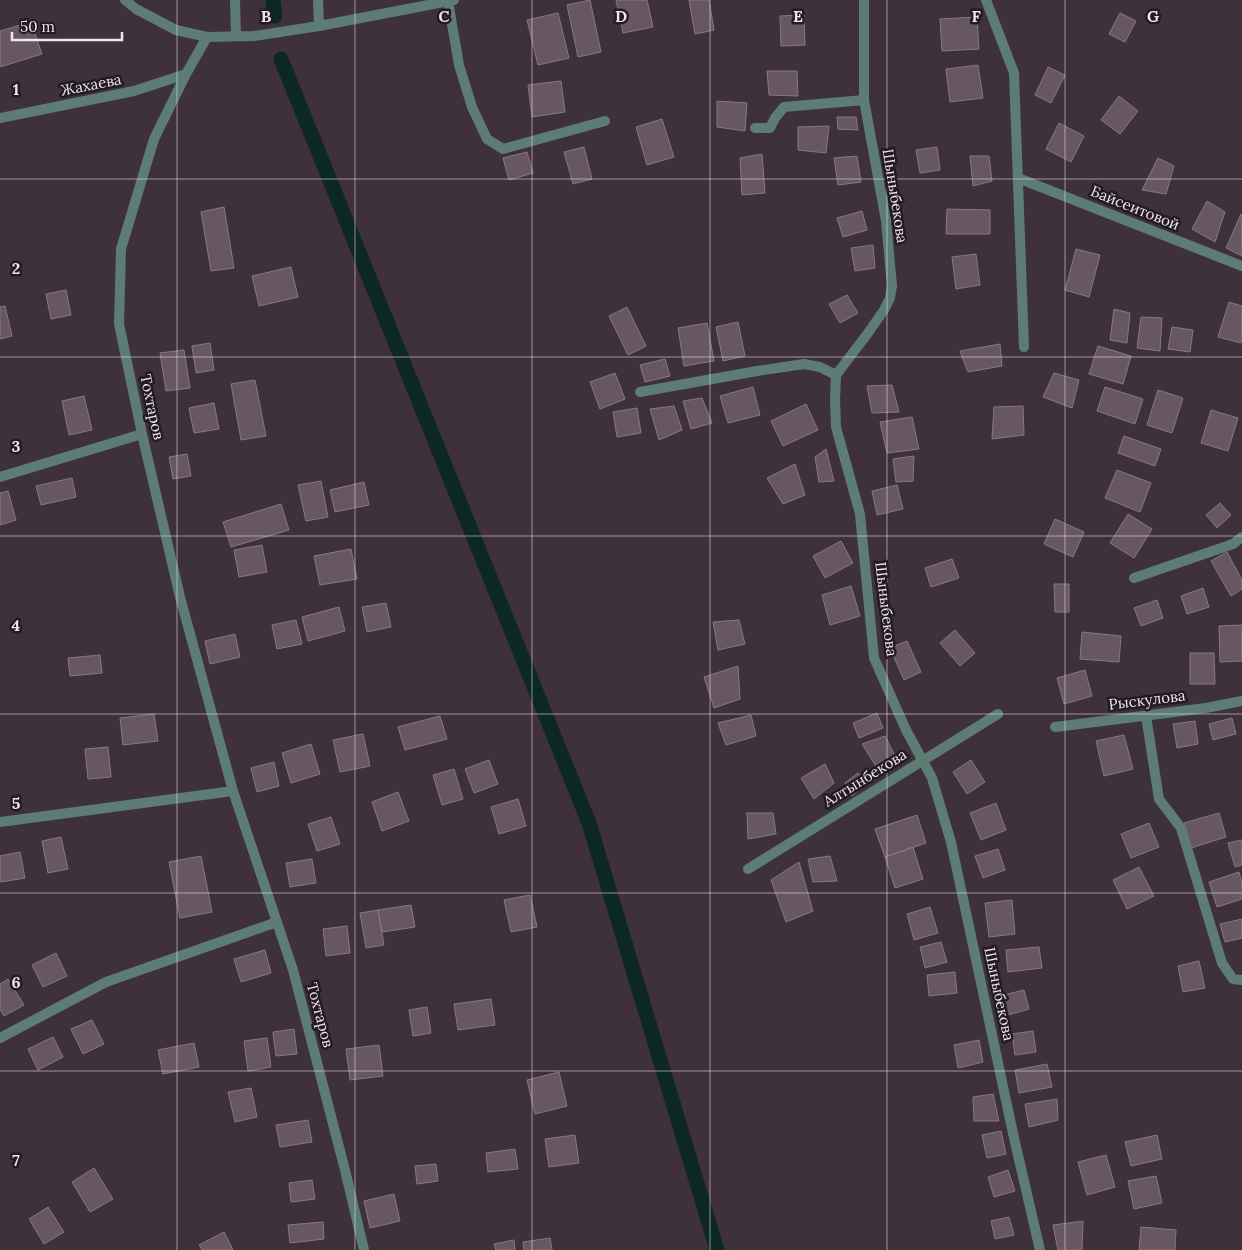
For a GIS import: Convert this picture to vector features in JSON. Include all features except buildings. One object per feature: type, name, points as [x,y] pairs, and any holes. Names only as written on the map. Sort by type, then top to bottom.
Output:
[{"type":"street","points":[[125,0],[136,9],[176,30],[207,37],[254,36],[315,27],[451,1],[459,65],[472,107],[487,139],[503,149],[605,121]]},
{"type":"street","points":[[235,0],[236,36]]},
{"type":"street","points":[[315,27],[318,0]]},
{"type":"street","name":"Шыныбекова","points":[[864,0],[864,100],[886,221],[892,286],[890,298],[884,310],[836,375],[836,426],[860,514],[874,658],[906,730],[932,778],[951,842],[1040,1250]]},
{"type":"street","points":[[986,0],[1014,73],[1024,347]]},
{"type":"street","name":"Тохтаров","points":[[207,37],[186,74],[154,139],[121,249],[119,324],[142,434],[180,597],[233,791],[293,970],[364,1250]]},
{"type":"street","name":"Жахаева","points":[[0,118],[134,91],[186,74]]},
{"type":"street","points":[[754,128],[770,128],[784,107],[864,100]]},
{"type":"street","name":"Байсеитовой","points":[[1018,178],[1242,266]]},
{"type":"street","points":[[640,392],[804,364],[820,366],[836,375]]},
{"type":"street","points":[[0,476],[142,434]]},
{"type":"street","points":[[1134,578],[1233,544],[1242,537]]},
{"type":"street","name":"Рыскулова","points":[[1055,727],[1206,708],[1242,701]]},
{"type":"street","name":"Алтынбекова","points":[[748,869],[998,714]]},
{"type":"street","points":[[1146,716],[1159,799],[1180,828],[1222,963],[1238,980]]},
{"type":"street","points":[[0,822],[233,791]]},
{"type":"street","points":[[0,1038],[106,982],[277,922]]},
{"type":"waterway","points":[[273,0],[275,16]]},
{"type":"waterway","points":[[281,59],[589,823],[717,1250]]}]
